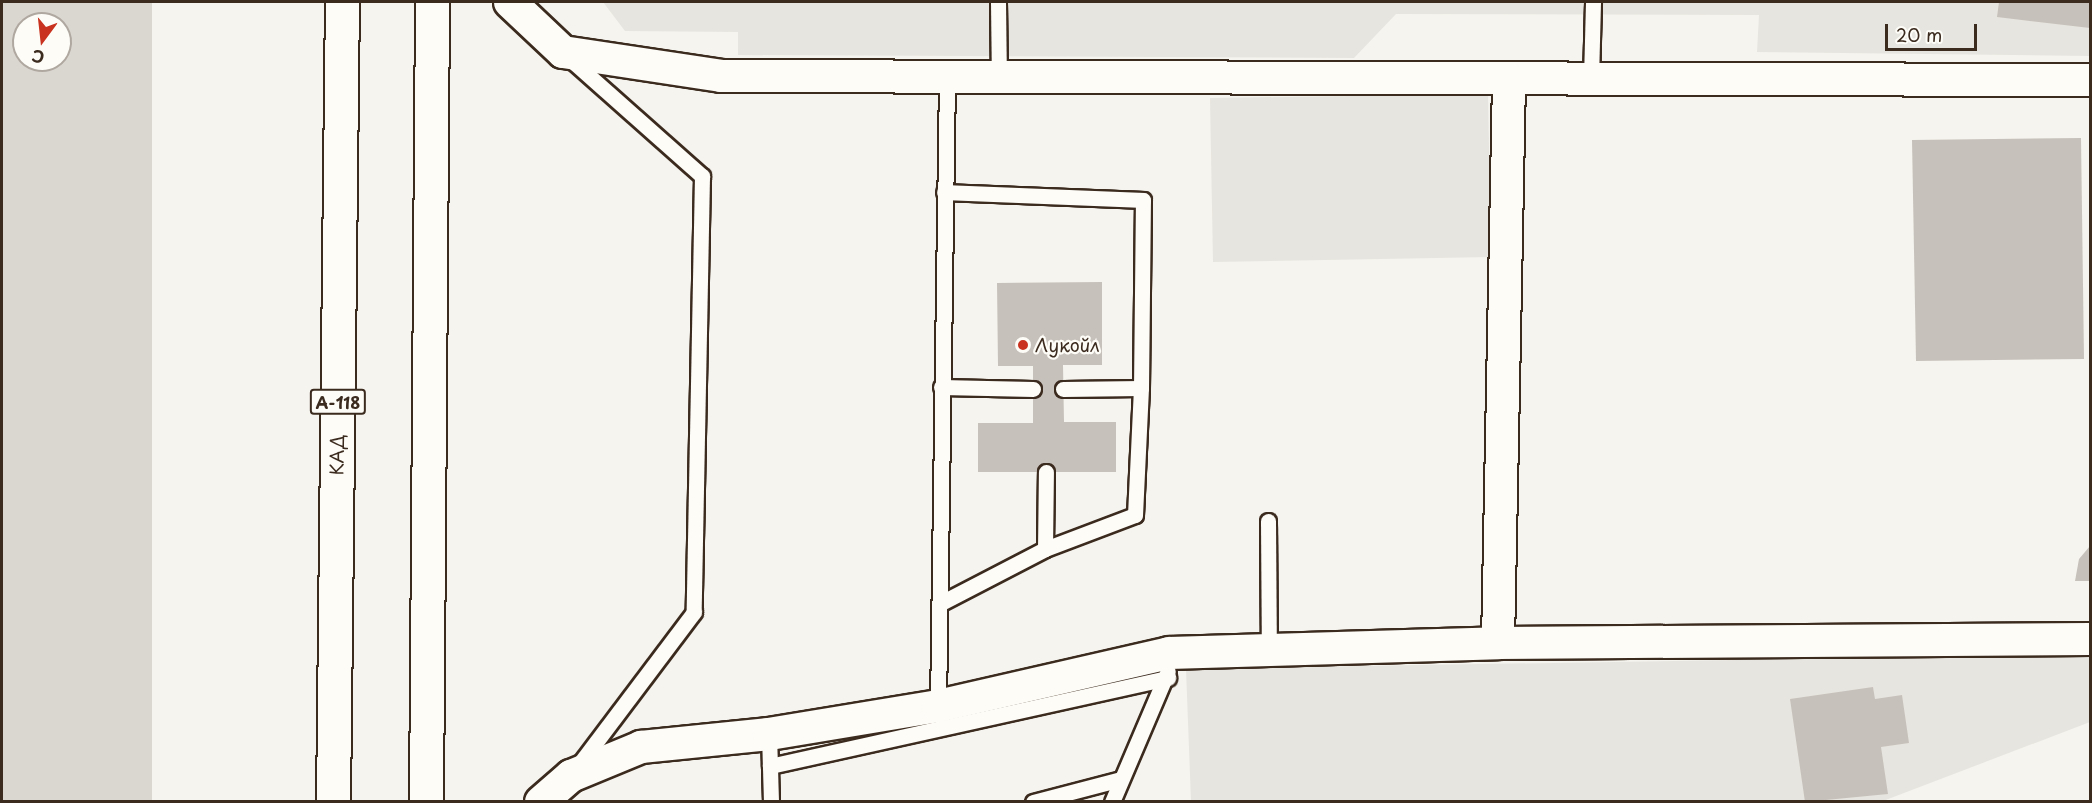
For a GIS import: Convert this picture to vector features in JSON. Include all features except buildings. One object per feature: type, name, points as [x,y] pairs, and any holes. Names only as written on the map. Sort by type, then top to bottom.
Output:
[{"type":"highway","name":"КАД","points":[[333,801],[342,2]]},
{"type":"highway","points":[[426,801],[432,2]]},
{"type":"street","points":[[510,2],[563,52],[721,76],[947,80],[2091,80]]},
{"type":"street","points":[[1498,643],[1509,79]]},
{"type":"street","points":[[542,801],[571,776],[641,747],[769,734],[1168,665],[1269,650],[1498,643],[2091,639]]},
{"type":"lane","points":[[998,2],[999,79]]},
{"type":"lane","points":[[1591,79],[1593,2]]},
{"type":"lane","points":[[563,52],[702,176],[694,612],[571,776]]},
{"type":"lane","points":[[938,706],[947,80]]},
{"type":"lane","points":[[939,604],[1045,549],[1136,515],[1141,388],[1143,200],[944,192]]},
{"type":"lane","points":[[941,387],[1034,389]]},
{"type":"lane","points":[[1064,389],[1141,388]]},
{"type":"lane","points":[[1045,549],[1046,472]]},
{"type":"lane","points":[[1268,521],[1269,650]]},
{"type":"lane","points":[[770,766],[1168,665]]},
{"type":"lane","points":[[1112,801],[1168,665]]},
{"type":"lane","points":[[769,734],[771,801]]},
{"type":"lane","points":[[1033,801],[1121,779]]},
{"type":"shaded area","points":[[2,2],[152,2],[152,801],[2,801]]},
{"type":"shaded area","points":[[603,2],[2090,2],[2090,56],[1757,52],[1759,15],[1396,14],[1354,58],[738,55],[738,32],[625,31]]},
{"type":"shaded area","points":[[1488,94],[1491,257],[1213,262],[1210,98]]},
{"type":"shaded area","points":[[2090,654],[2090,722],[1883,801],[1191,801],[1186,669]]},
{"type":"place","name":"Лукойл","points":[[1023,345]]}]
